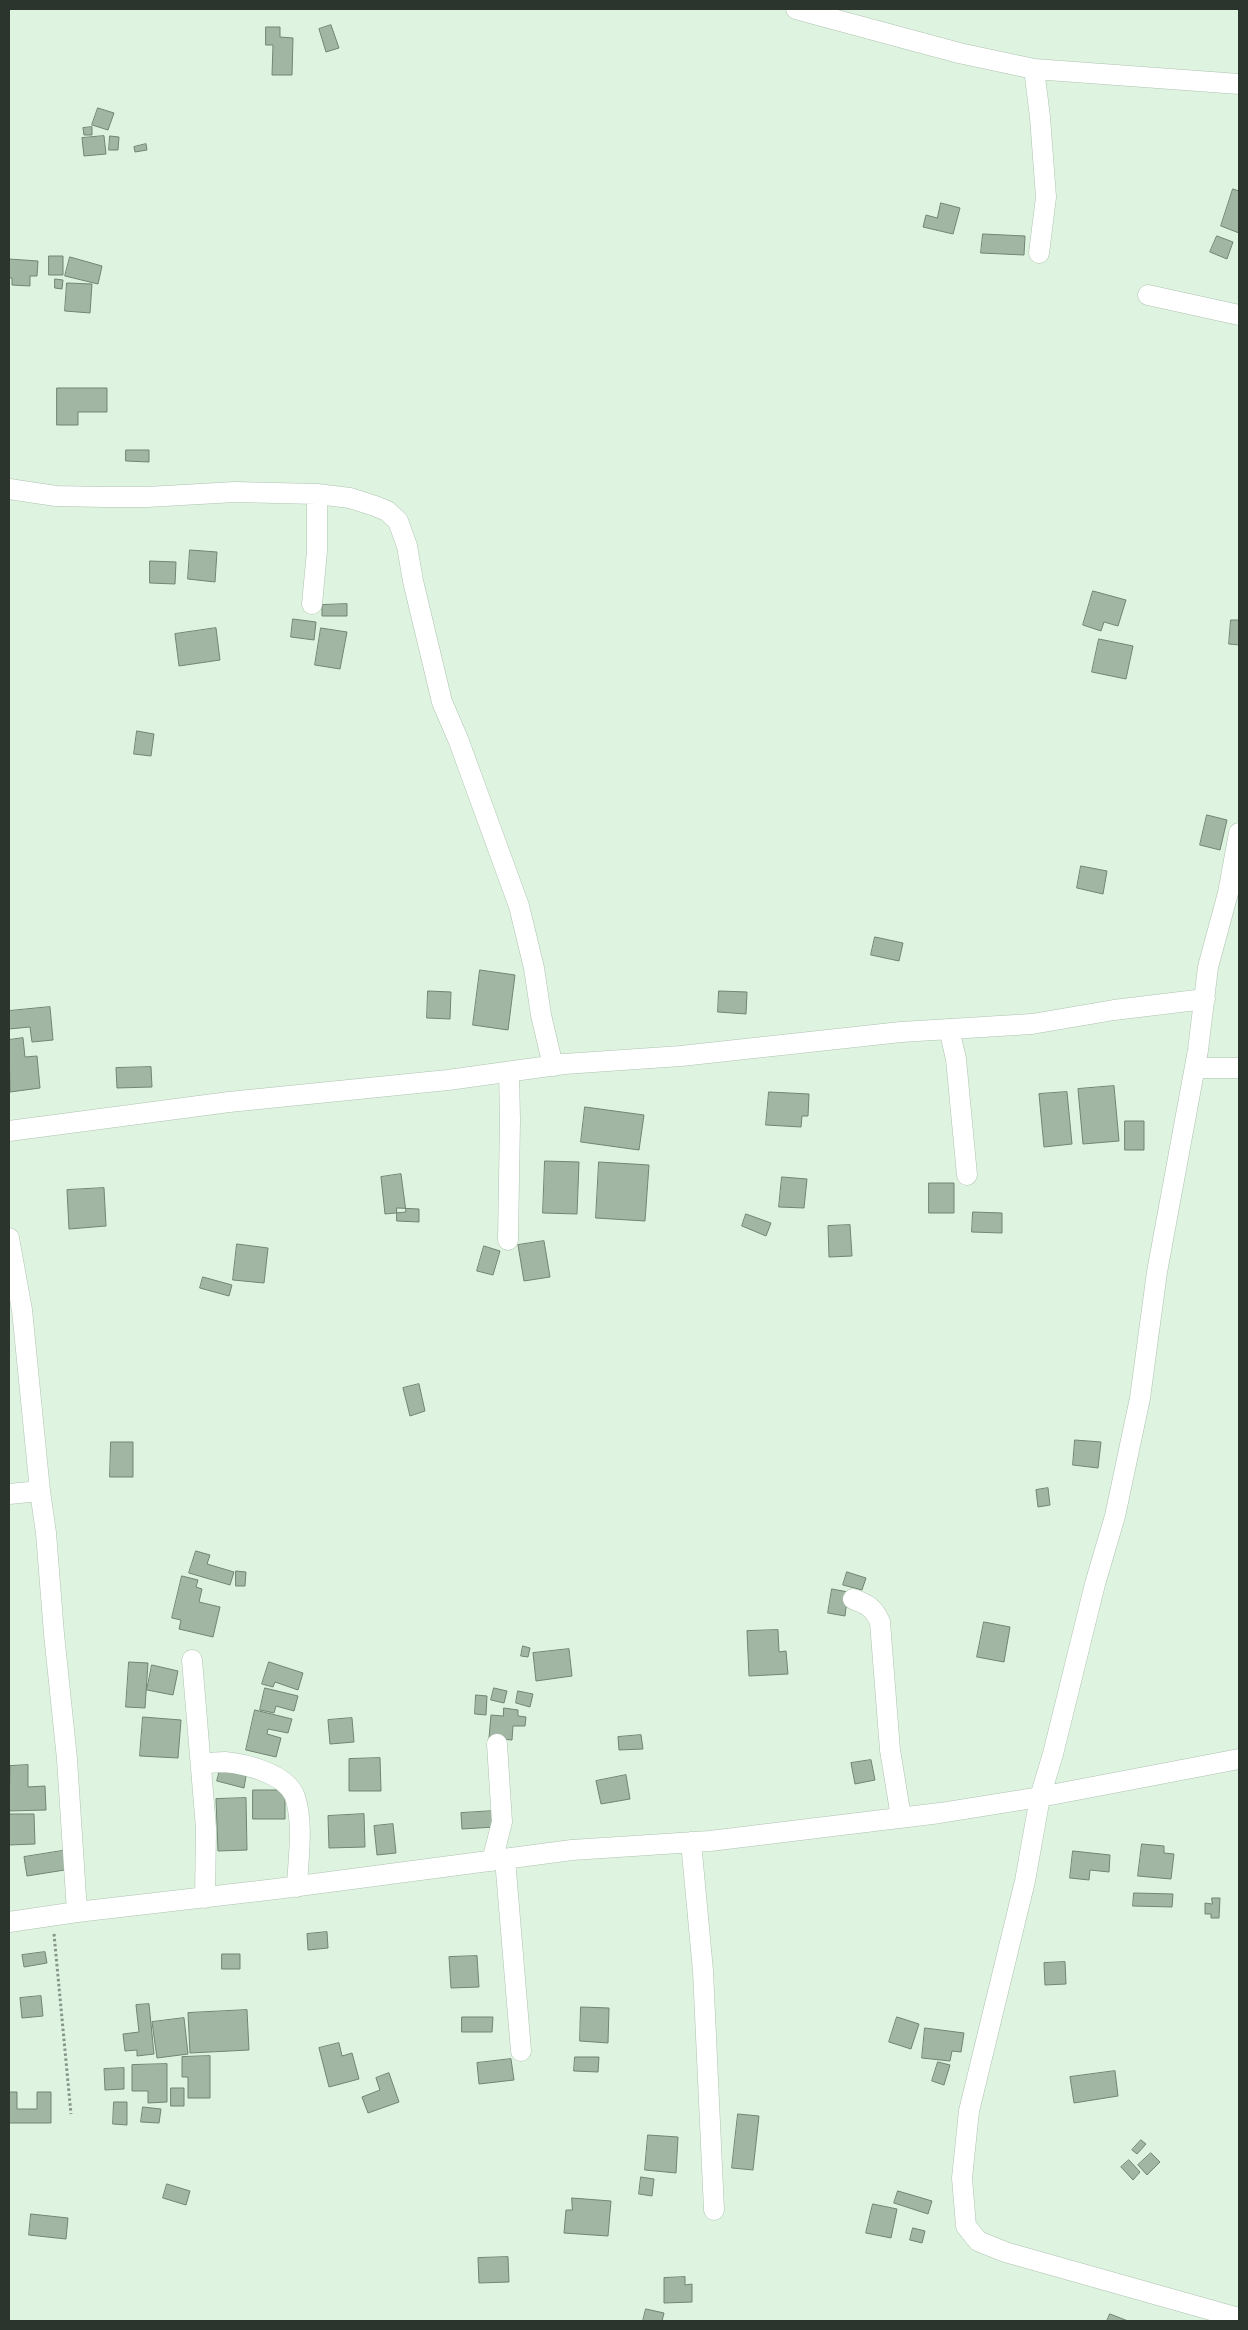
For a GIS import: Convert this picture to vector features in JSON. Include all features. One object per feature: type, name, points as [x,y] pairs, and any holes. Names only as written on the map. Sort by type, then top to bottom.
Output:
[{"type":"street","points":[[796,9],[959,53],[1034,69],[1239,84]]},
{"type":"street","points":[[1034,69],[1040,117],[1045,190],[1039,253]]},
{"type":"street","points":[[1148,295],[1239,315]]},
{"type":"street","points":[[9,489],[56,496],[104,497],[147,497],[235,492],[317,494],[350,498],[375,506],[387,511],[398,522],[407,546],[413,581],[442,702],[458,740],[519,906],[534,968],[553,1066]]},
{"type":"street","points":[[312,604],[317,551],[317,494]]},
{"type":"street","points":[[1239,833],[1228,893],[1208,967],[1195,1068],[1157,1272],[1140,1398],[1115,1516],[1040,1797],[1025,1881],[969,2111],[962,2178],[966,2226],[978,2241],[1004,2252],[1239,2318]]},
{"type":"street","points":[[9,1131],[229,1102],[448,1080],[553,1066],[681,1056],[901,1032],[1032,1024],[1114,1010],[1205,998]]},
{"type":"street","points":[[948,1030],[956,1058],[967,1175]]},
{"type":"street","points":[[1195,1068],[1239,1068]]},
{"type":"street","points":[[508,1072],[510,1112],[508,1240]]},
{"type":"street","points":[[9,1238],[22,1310],[40,1492],[46,1533],[67,1759],[77,1912]]},
{"type":"street","points":[[9,1494],[40,1492]]},
{"type":"street","points":[[853,1599],[870,1606],[875,1611],[880,1622],[890,1750],[901,1817]]},
{"type":"street","points":[[192,1660],[206,1828],[205,1898]]},
{"type":"street","points":[[497,1744],[502,1822],[499,1860],[521,2050]]},
{"type":"street","points":[[9,1922],[77,1912],[297,1887],[572,1850],[690,1842],[901,1817],[1040,1797],[1239,1759]]},
{"type":"street","points":[[201,1764],[224,1762],[248,1767],[286,1784],[295,1797],[299,1821],[297,1887]]},
{"type":"street","points":[[690,1842],[703,1970],[714,2210]]},
{"type":"path","points":[[52,1916],[71,2114]]},
{"type":"building","points":[[331,25],[339,48],[326,52],[319,29]]},
{"type":"building","points":[[266,27],[280,27],[280,37],[293,38],[292,75],[272,75],[273,45],[266,45]]},
{"type":"building","points":[[98,108],[114,113],[108,130],[92,125]]},
{"type":"building","points":[[92,127],[92,135],[84,135],[83,128]]},
{"type":"building","points":[[104,136],[106,154],[84,156],[82,138]]},
{"type":"building","points":[[110,136],[119,137],[118,150],[109,150]]},
{"type":"building","points":[[146,144],[147,150],[135,152],[134,147]]},
{"type":"building","points":[[1233,189],[1239,191],[1239,233],[1221,226]]},
{"type":"building","points":[[941,203],[960,208],[953,234],[923,227],[926,215],[937,218]]},
{"type":"building","points":[[983,234],[1025,236],[1024,255],[981,253]]},
{"type":"building","points":[[1217,236],[1233,242],[1227,259],[1210,252]]},
{"type":"building","points":[[49,256],[63,256],[63,275],[49,275]]},
{"type":"building","points":[[70,257],[102,266],[98,284],[65,276]]},
{"type":"building","points":[[9,259],[38,261],[37,276],[30,276],[30,286],[12,285],[12,278],[9,278]]},
{"type":"building","points":[[55,279],[63,280],[62,289],[55,288]]},
{"type":"building","points":[[67,283],[92,284],[90,313],[65,311]]},
{"type":"building","points":[[57,388],[107,388],[107,412],[78,412],[78,425],[57,425]]},
{"type":"building","points":[[126,450],[149,450],[149,462],[126,461]]},
{"type":"building","points":[[190,550],[217,552],[215,582],[188,579]]},
{"type":"building","points":[[150,561],[176,562],[175,584],[150,583]]},
{"type":"building","points":[[1093,591],[1126,600],[1118,626],[1104,622],[1101,631],[1083,625]]},
{"type":"building","points":[[347,604],[347,616],[322,616],[322,605]]},
{"type":"building","points":[[293,619],[316,622],[314,640],[291,637]]},
{"type":"building","points":[[1231,620],[1239,620],[1239,645],[1229,644]]},
{"type":"building","points":[[216,628],[220,660],[179,666],[175,634]]},
{"type":"building","points":[[321,628],[347,632],[340,669],[315,665]]},
{"type":"building","points":[[1099,639],[1133,646],[1126,679],[1092,672]]},
{"type":"building","points":[[137,731],[154,734],[151,756],[134,754]]},
{"type":"building","points":[[1207,815],[1227,820],[1220,850],[1200,845]]},
{"type":"building","points":[[1081,866],[1107,871],[1103,894],[1077,888]]},
{"type":"building","points":[[875,937],[903,943],[899,961],[871,955]]},
{"type":"building","points":[[480,970],[515,975],[508,1030],[473,1025]]},
{"type":"building","points":[[428,991],[451,992],[450,1019],[427,1018]]},
{"type":"building","points":[[719,991],[747,992],[746,1014],[718,1012]]},
{"type":"building","points":[[50,1007],[53,1040],[32,1042],[30,1027],[9,1029],[9,1011]]},
{"type":"building","points":[[23,1038],[25,1057],[37,1056],[40,1088],[10,1092],[9,1040]]},
{"type":"building","points":[[151,1067],[152,1087],[117,1088],[116,1068]]},
{"type":"building","points":[[1114,1086],[1119,1141],[1083,1144],[1078,1089]]},
{"type":"building","points":[[769,1092],[809,1094],[808,1116],[802,1116],[801,1127],[766,1125]]},
{"type":"building","points":[[1067,1092],[1072,1144],[1044,1147],[1039,1094]]},
{"type":"building","points":[[585,1107],[644,1115],[639,1150],[581,1142]]},
{"type":"building","points":[[1125,1121],[1144,1121],[1144,1150],[1125,1150]]},
{"type":"building","points":[[545,1161],[579,1162],[577,1214],[543,1213]]},
{"type":"building","points":[[599,1162],[649,1165],[645,1221],[596,1218]]},
{"type":"building","points":[[401,1174],[406,1212],[385,1214],[381,1177]]},
{"type":"building","points":[[782,1177],[807,1179],[804,1208],[779,1207]]},
{"type":"building","points":[[929,1183],[954,1183],[954,1213],[929,1213]]},
{"type":"building","points":[[104,1188],[106,1226],[69,1229],[67,1190]]},
{"type":"building","points":[[397,1208],[419,1209],[419,1222],[397,1221]]},
{"type":"building","points":[[973,1212],[1002,1213],[1002,1233],[972,1232]]},
{"type":"building","points":[[746,1214],[771,1223],[766,1236],[742,1226]]},
{"type":"building","points":[[850,1225],[852,1256],[829,1257],[828,1226]]},
{"type":"building","points":[[544,1241],[550,1277],[524,1281],[518,1245]]},
{"type":"building","points":[[237,1244],[268,1248],[264,1283],[233,1280]]},
{"type":"building","points":[[484,1246],[500,1251],[493,1275],[477,1271]]},
{"type":"building","points":[[203,1277],[232,1285],[229,1296],[200,1288]]},
{"type":"building","points":[[419,1384],[425,1411],[410,1416],[403,1388]]},
{"type":"building","points":[[1075,1440],[1101,1442],[1098,1468],[1073,1465]]},
{"type":"building","points":[[111,1442],[133,1442],[133,1477],[110,1477]]},
{"type":"building","points":[[1048,1488],[1050,1505],[1038,1507],[1036,1490]]},
{"type":"building","points":[[196,1551],[210,1555],[207,1564],[234,1572],[230,1585],[189,1573]]},
{"type":"building","points":[[236,1571],[246,1572],[245,1586],[236,1586]]},
{"type":"building","points":[[847,1572],[866,1578],[862,1590],[843,1585]]},
{"type":"building","points":[[182,1576],[198,1580],[196,1587],[202,1589],[199,1602],[220,1607],[213,1637],[179,1629],[181,1620],[172,1618]]},
{"type":"building","points":[[832,1589],[848,1592],[845,1616],[828,1613]]},
{"type":"building","points":[[984,1622],[1010,1627],[1004,1662],[977,1657]]},
{"type":"building","points":[[778,1630],[779,1652],[786,1651],[788,1674],[749,1676],[747,1631]]},
{"type":"building","points":[[523,1646],[530,1648],[528,1657],[521,1656]]},
{"type":"building","points":[[569,1649],[572,1676],[536,1681],[533,1653]]},
{"type":"building","points":[[129,1662],[148,1663],[145,1708],[126,1707]]},
{"type":"building","points":[[269,1662],[303,1673],[298,1690],[275,1682],[273,1687],[262,1684]]},
{"type":"building","points":[[152,1665],[178,1671],[173,1695],[147,1690]]},
{"type":"building","points":[[265,1688],[298,1696],[294,1711],[276,1706],[274,1713],[260,1710]]},
{"type":"building","points":[[494,1688],[507,1691],[504,1703],[491,1700]]},
{"type":"building","points":[[518,1691],[533,1694],[530,1707],[516,1703]]},
{"type":"building","points":[[476,1695],[487,1696],[486,1715],[475,1714]]},
{"type":"building","points":[[504,1708],[518,1710],[518,1716],[526,1717],[525,1726],[513,1726],[512,1740],[489,1738],[491,1715],[503,1716]]},
{"type":"building","points":[[255,1710],[292,1719],[288,1733],[268,1729],[267,1734],[281,1738],[276,1757],[246,1750]]},
{"type":"building","points":[[143,1717],[181,1720],[178,1758],[140,1756]]},
{"type":"building","points":[[352,1718],[354,1742],[330,1744],[328,1720]]},
{"type":"building","points":[[641,1735],[643,1749],[619,1750],[618,1737]]},
{"type":"building","points":[[380,1758],[381,1791],[349,1791],[349,1759]]},
{"type":"building","points":[[871,1760],[875,1780],[855,1784],[851,1763]]},
{"type":"building","points":[[28,1765],[28,1787],[45,1786],[46,1810],[9,1811],[10,1766]]},
{"type":"building","points":[[220,1770],[246,1776],[244,1788],[217,1781]]},
{"type":"building","points":[[626,1775],[630,1799],[601,1804],[596,1781]]},
{"type":"building","points":[[253,1790],[285,1790],[285,1819],[253,1819]]},
{"type":"building","points":[[246,1798],[247,1850],[218,1851],[216,1799]]},
{"type":"building","points":[[494,1811],[495,1827],[462,1829],[461,1813]]},
{"type":"building","points":[[9,1814],[34,1814],[35,1844],[9,1845]]},
{"type":"building","points":[[364,1814],[365,1847],[329,1848],[328,1816]]},
{"type":"building","points":[[393,1824],[396,1853],[377,1855],[374,1826]]},
{"type":"building","points":[[1142,1844],[1164,1846],[1164,1853],[1174,1854],[1171,1879],[1138,1876]]},
{"type":"building","points":[[68,1850],[71,1869],[27,1876],[24,1857]]},
{"type":"building","points":[[1073,1851],[1110,1855],[1109,1872],[1090,1870],[1089,1880],[1070,1878]]},
{"type":"building","points":[[1134,1893],[1173,1894],[1172,1907],[1133,1906]]},
{"type":"building","points":[[1212,1898],[1220,1898],[1219,1918],[1211,1918],[1211,1914],[1205,1914],[1205,1903],[1212,1904]]},
{"type":"building","points":[[327,1932],[328,1948],[308,1950],[307,1934]]},
{"type":"building","points":[[45,1952],[47,1963],[24,1967],[22,1955]]},
{"type":"building","points":[[222,1954],[240,1954],[240,1969],[222,1969]]},
{"type":"building","points":[[477,1956],[479,1987],[451,1988],[449,1957]]},
{"type":"building","points":[[1065,1962],[1066,1984],[1045,1985],[1044,1963]]},
{"type":"building","points":[[41,1996],[43,2016],[22,2018],[20,1998]]},
{"type":"building","points":[[149,2004],[154,2054],[137,2056],[137,2050],[125,2051],[123,2034],[139,2032],[136,2005]]},
{"type":"building","points":[[581,2007],[609,2008],[608,2043],[580,2041]]},
{"type":"building","points":[[247,2010],[249,2050],[190,2053],[188,2013]]},
{"type":"building","points":[[462,2017],[493,2017],[492,2032],[462,2032]]},
{"type":"building","points":[[897,2017],[919,2024],[911,2049],[889,2042]]},
{"type":"building","points":[[184,2018],[188,2054],[157,2058],[152,2022]]},
{"type":"building","points":[[925,2028],[964,2033],[961,2052],[952,2051],[950,2061],[922,2058]]},
{"type":"building","points":[[339,2043],[342,2056],[352,2053],[359,2079],[329,2087],[319,2048]]},
{"type":"building","points":[[210,2056],[210,2098],[188,2098],[188,2077],[182,2077],[182,2057]]},
{"type":"building","points":[[575,2057],[599,2057],[598,2072],[574,2071]]},
{"type":"building","points":[[511,2059],[514,2080],[479,2084],[477,2063]]},
{"type":"building","points":[[938,2062],[950,2065],[944,2085],[932,2081]]},
{"type":"building","points":[[167,2064],[167,2102],[148,2103],[148,2091],[132,2091],[132,2065]]},
{"type":"building","points":[[124,2068],[124,2089],[105,2090],[104,2069]]},
{"type":"building","points":[[1115,2071],[1118,2096],[1074,2103],[1070,2077]]},
{"type":"building","points":[[389,2073],[399,2102],[368,2113],[362,2097],[380,2090],[376,2078]]},
{"type":"building","points":[[171,2088],[184,2088],[184,2106],[171,2106]]},
{"type":"building","points":[[9,2092],[17,2092],[17,2109],[37,2109],[37,2092],[51,2092],[51,2123],[9,2123]]},
{"type":"building","points":[[114,2102],[127,2102],[127,2125],[113,2124]]},
{"type":"building","points":[[143,2107],[161,2109],[159,2123],[141,2122]]},
{"type":"building","points":[[738,2114],[759,2116],[753,2170],[732,2168]]},
{"type":"building","points":[[648,2135],[678,2137],[676,2173],[645,2170]]},
{"type":"building","points":[[1141,2140],[1146,2144],[1137,2154],[1132,2150]]},
{"type":"building","points":[[1151,2153],[1160,2162],[1147,2175],[1138,2165]]},
{"type":"building","points":[[1129,2160],[1140,2172],[1133,2180],[1121,2167]]},
{"type":"building","points":[[641,2177],[654,2179],[652,2196],[639,2194]]},
{"type":"building","points":[[167,2184],[190,2191],[186,2205],[163,2198]]},
{"type":"building","points":[[898,2191],[932,2201],[928,2214],[894,2203]]},
{"type":"building","points":[[572,2198],[611,2201],[608,2236],[564,2233],[566,2210],[572,2210]]},
{"type":"building","points":[[873,2204],[897,2209],[891,2238],[866,2233]]},
{"type":"building","points":[[31,2214],[68,2218],[66,2239],[29,2235]]},
{"type":"building","points":[[913,2228],[925,2231],[922,2243],[910,2240]]},
{"type":"building","points":[[508,2257],[509,2282],[479,2283],[478,2258]]},
{"type":"building","points":[[685,2277],[685,2285],[692,2284],[692,2302],[664,2303],[664,2278]]},
{"type":"building","points":[[646,2309],[664,2313],[662,2321],[643,2321]]},
{"type":"building","points":[[1110,2314],[1128,2321],[1107,2321]]}]
